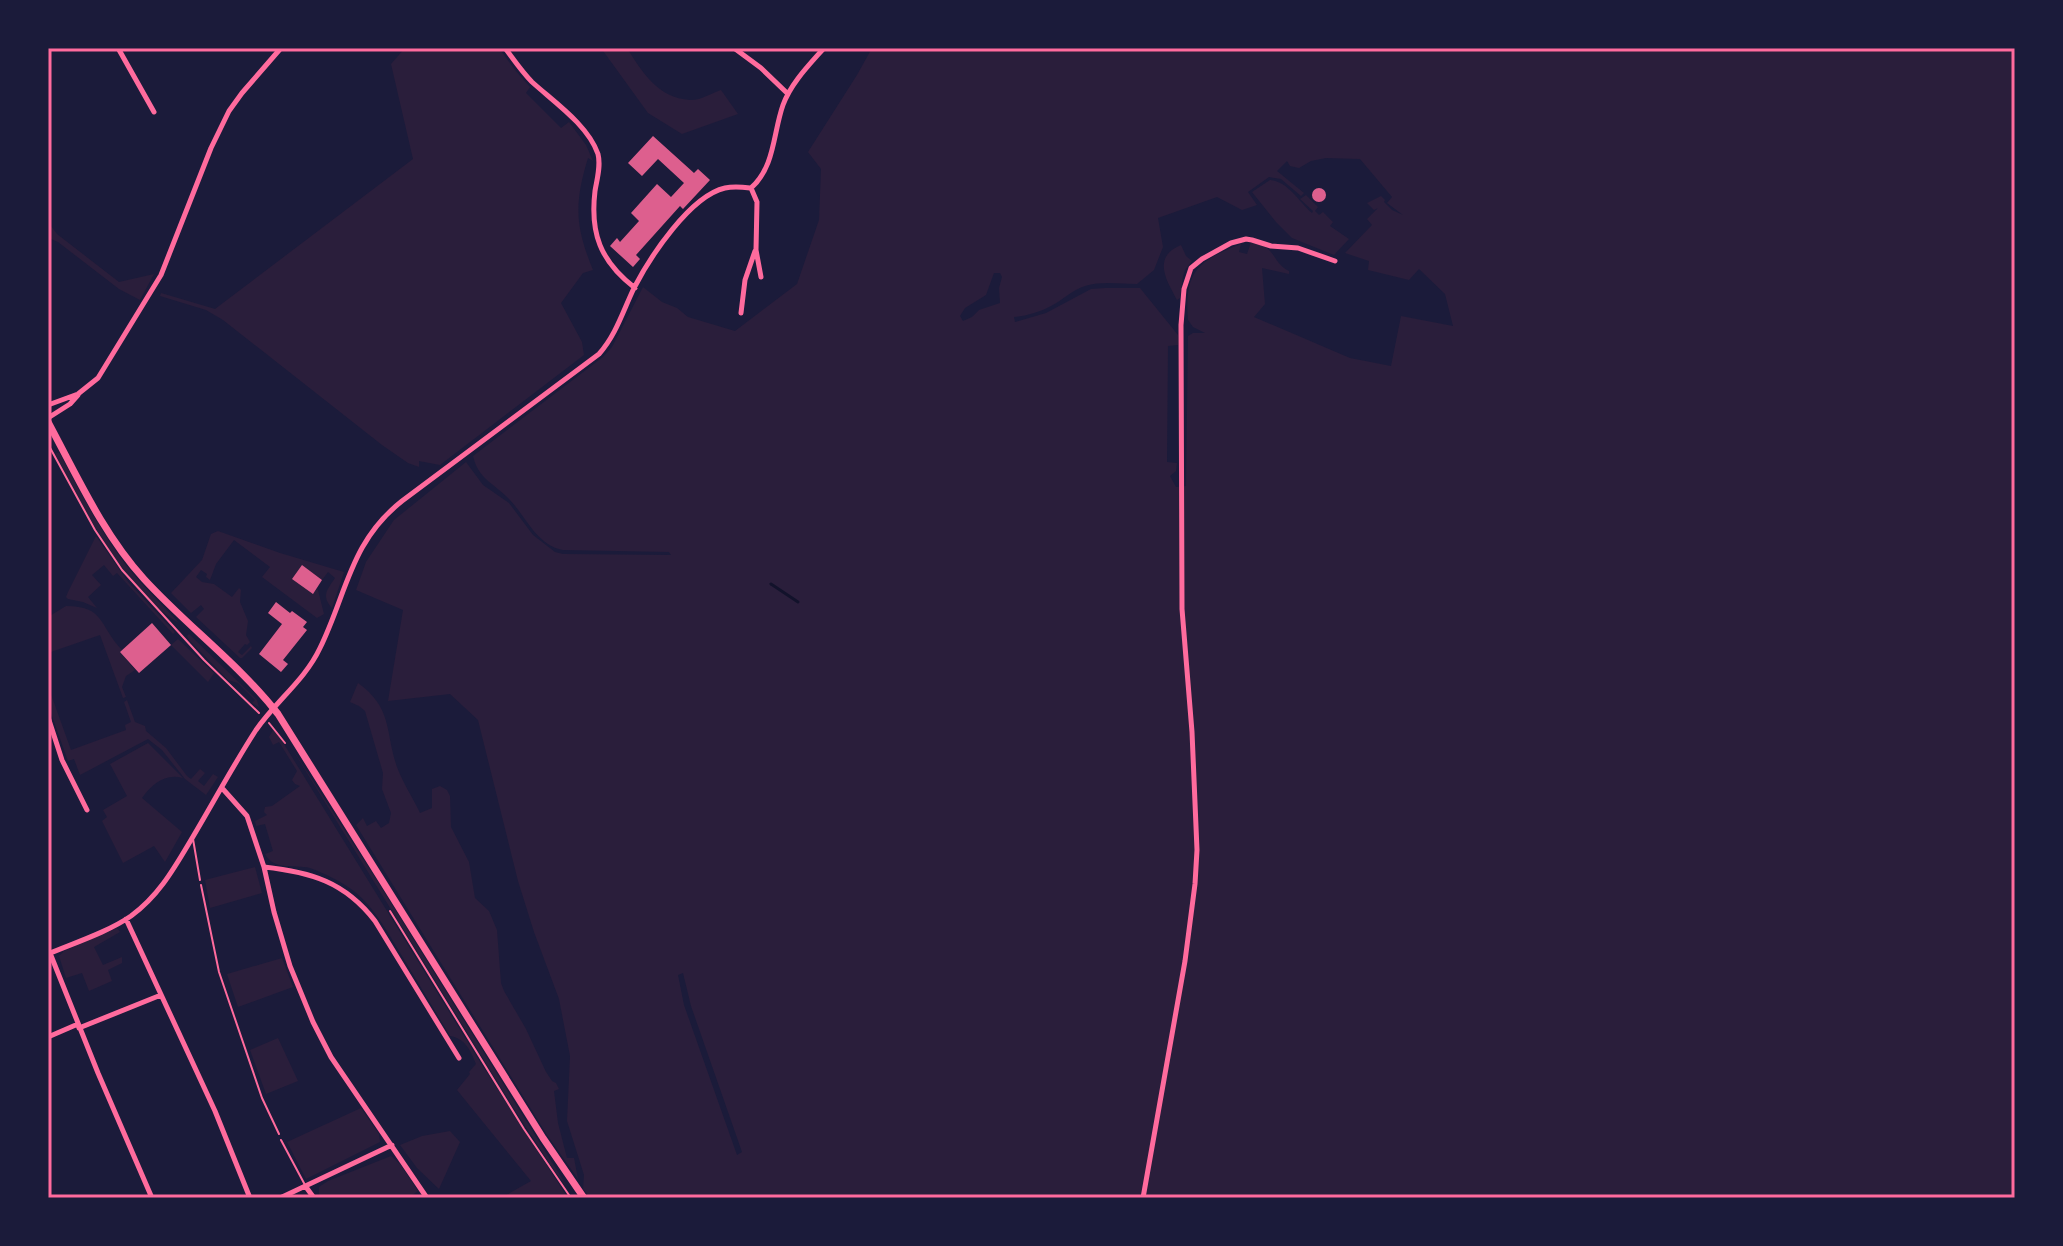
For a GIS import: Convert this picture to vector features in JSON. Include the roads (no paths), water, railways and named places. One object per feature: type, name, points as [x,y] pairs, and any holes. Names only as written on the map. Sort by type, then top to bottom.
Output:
[{"type":"main road","points":[[48,420],[93,505],[130,563],[273,708],[543,1138],[584,1198]]},
{"type":"street","points":[[118,48],[154,112]]},
{"type":"street","points":[[48,420],[98,378],[156,285],[229,111],[281,48]]},
{"type":"street","points":[[505,48],[531,80],[571,116],[594,146],[599,165],[593,218],[595,235],[609,260],[635,288]]},
{"type":"street","points":[[734,48],[788,94]]},
{"type":"street","points":[[152,1198],[49,954],[126,919],[155,895],[193,838],[254,734],[316,656],[358,554],[381,520],[599,354],[614,333],[658,248],[691,210],[703,199],[724,188],[751,188],[759,179],[765,169],[788,94],[824,48]]},
{"type":"street","points":[[751,188],[758,211],[756,250],[761,277]]},
{"type":"street","points":[[1143,1198],[1185,961],[1197,850],[1182,609],[1180,470],[1182,308],[1186,279],[1191,268],[1215,251],[1239,241],[1252,240],[1271,246],[1298,248],[1335,261]]},
{"type":"street","points":[[741,313],[745,280],[756,250]]},
{"type":"street","points":[[48,405],[78,394]]},
{"type":"street","points":[[48,717],[62,760],[87,810]]},
{"type":"street","points":[[222,788],[247,816],[290,966],[313,1022],[331,1057],[427,1198]]},
{"type":"street","points":[[264,867],[303,872],[326,880],[346,892],[367,911],[459,1058]]},
{"type":"street","points":[[126,919],[215,1111],[250,1198]]},
{"type":"street","points":[[48,1037],[161,995]]},
{"type":"street","points":[[280,1198],[392,1145]]},
{"type":"street","points":[[306,1187],[314,1198]]},
{"type":"lane","points":[[193,838],[200,880]]},
{"type":"lane","points":[[281,1140],[306,1187]]},
{"type":"waterway","points":[[771,584],[798,602]]}]
